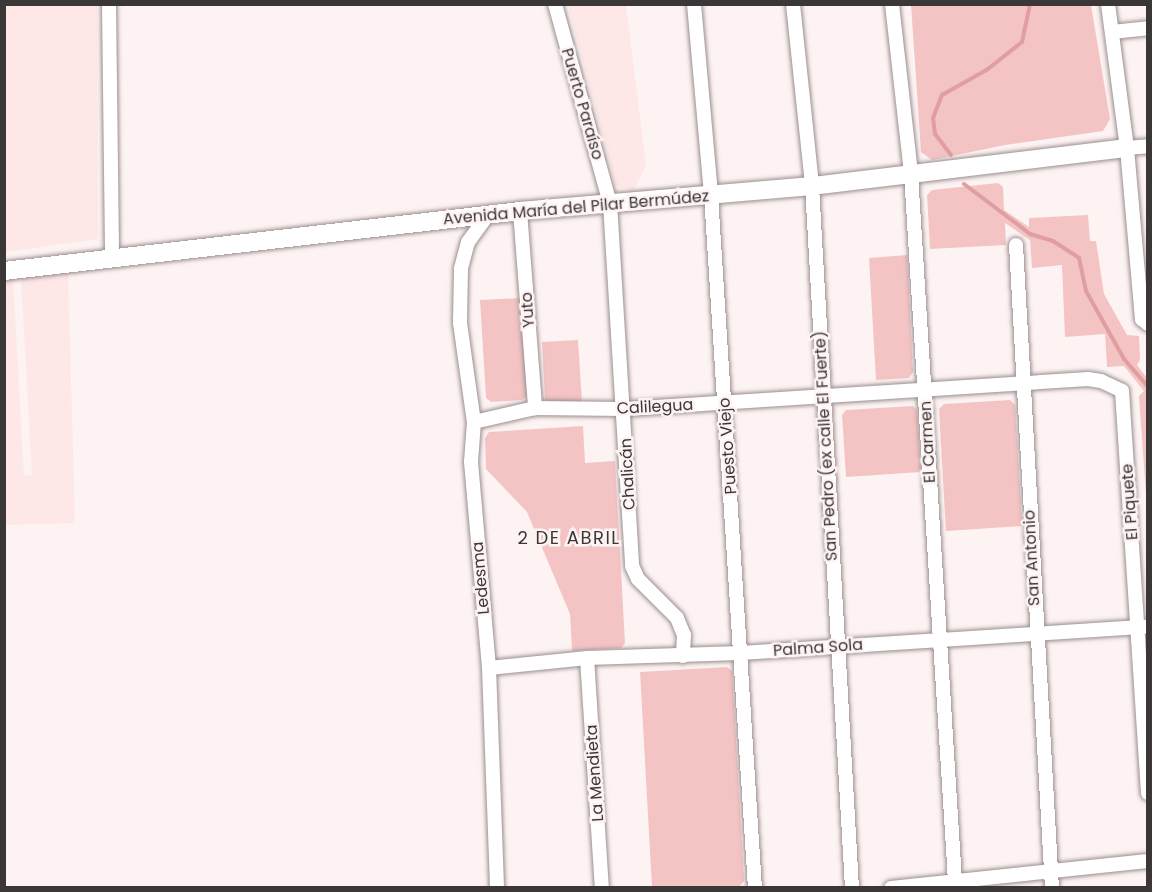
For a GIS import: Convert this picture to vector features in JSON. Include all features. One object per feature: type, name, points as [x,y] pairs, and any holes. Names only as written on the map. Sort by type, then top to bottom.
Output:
[{"type":"street","points":[[109,4],[112,258]]},
{"type":"street","name":"Puerto Paraíso","points":[[555,4],[610,202]]},
{"type":"street","name":"Puesto Viejo","points":[[694,4],[711,195],[754,888]]},
{"type":"street","name":"San Pedro (ex calle El Fuerte)","points":[[793,4],[812,186],[852,888]]},
{"type":"street","name":"El Carmen","points":[[892,4],[911,174],[926,392],[949,884]]},
{"type":"street","points":[[1108,4],[1127,148],[1142,320],[1148,324]]},
{"type":"street","points":[[1112,32],[1148,28]]},
{"type":"street","name":"Avenida María del Pilar Bermúdez","points":[[4,271],[610,202],[812,186],[1148,146]]},
{"type":"street","name":"Chalicán","points":[[610,202],[626,409],[632,566],[638,579],[677,618],[684,635],[683,656]]},
{"type":"street","name":"Yuto","points":[[520,212],[535,408]]},
{"type":"street","name":"Ledesma","points":[[487,216],[468,242],[461,269],[460,323],[474,422],[471,462],[489,668],[497,888]]},
{"type":"street","name":"San Antonio","points":[[1016,245],[1035,635],[1052,888]]},
{"type":"street","name":"Calilegua","points":[[474,422],[535,408],[626,409],[926,392],[1023,383],[1095,380],[1122,391]]},
{"type":"street","name":"El Piquete","points":[[1122,391],[1143,627],[1148,793]]},
{"type":"street","name":"Palma Sola","points":[[489,668],[587,658],[740,653],[1143,627]]},
{"type":"street","name":"La Mendieta","points":[[587,658],[603,888]]},
{"type":"street","points":[[891,888],[949,884],[1148,861]]},
{"type":"shaded area","points":[[4,5],[97,5],[98,239],[5,252]]},
{"type":"shaded area","points":[[568,5],[626,5],[646,165],[634,190],[616,186]]},
{"type":"shaded area","points":[[911,5],[1091,5],[1110,119],[1103,131],[1005,145],[932,160],[921,152]]},
{"type":"shaded area","points":[[998,183],[1003,187],[1004,210],[1029,227],[1029,218],[1088,215],[1090,241],[1096,241],[1104,294],[1127,335],[1139,336],[1140,360],[1137,365],[1147,378],[1147,509],[1139,396],[1144,391],[1124,366],[1107,367],[1105,334],[1065,337],[1062,265],[1032,268],[1030,240],[1005,223],[1006,245],[930,249],[927,195],[932,190]]},
{"type":"shaded area","points":[[907,255],[913,372],[909,378],[876,380],[869,258]]},
{"type":"shaded area","points":[[68,273],[75,523],[5,525],[5,280],[13,279],[24,476],[32,475],[21,278]]},
{"type":"shaded area","points":[[521,298],[527,396],[522,400],[491,402],[486,398],[480,300]]},
{"type":"shaded area","points":[[578,340],[582,402],[550,404],[545,399],[542,342]]},
{"type":"shaded area","points":[[1010,400],[1015,405],[1022,526],[946,531],[939,409],[944,404]]},
{"type":"shaded area","points":[[913,406],[917,410],[921,472],[846,477],[842,415],[846,410]]},
{"type":"shaded area","points":[[583,426],[585,463],[615,461],[625,643],[621,648],[572,651],[570,614],[527,512],[486,469],[485,438],[489,432]]},
{"type":"shaded area","points":[[727,667],[732,671],[744,881],[739,887],[652,887],[640,672]]},
{"type":"waterway","points":[[951,155],[935,134],[933,118],[942,95],[988,69],[1022,42],[1030,4]]},
{"type":"waterway","points":[[964,184],[1030,234],[1053,241],[1079,258],[1086,291],[1124,359],[1148,387]]},
{"type":"district","name":"2 DE ABRIL","points":[[569,538]]}]
